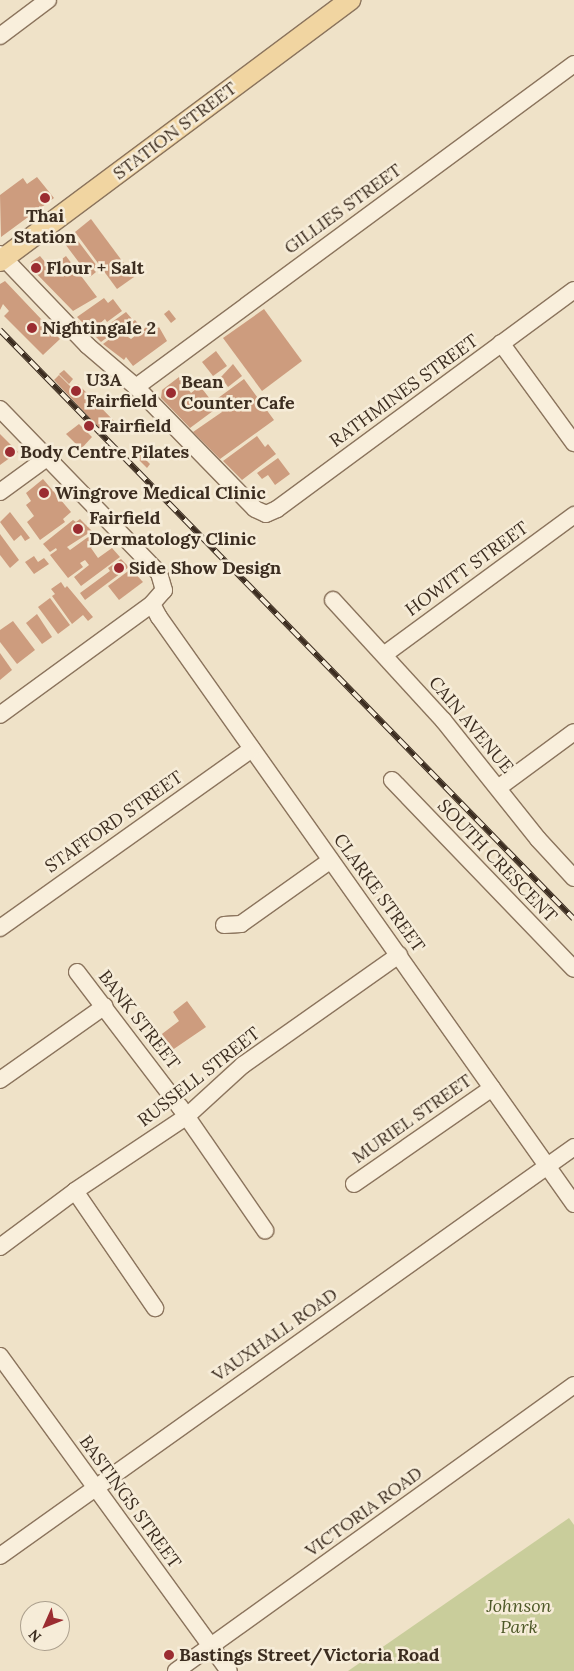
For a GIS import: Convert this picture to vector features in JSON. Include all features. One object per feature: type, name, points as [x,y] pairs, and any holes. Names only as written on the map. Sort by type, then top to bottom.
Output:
[{"type":"main road","name":"STATION STREET","points":[[1,258],[350,0]]},
{"type":"street","points":[[0,36],[48,0]]},
{"type":"street","name":"GILLIES STREET","points":[[136,387],[574,64]]},
{"type":"street","points":[[1,258],[88,346],[136,387]]},
{"type":"street","name":"RATHMINES STREET","points":[[136,387],[255,509],[266,514],[277,510],[574,290]]},
{"type":"street","points":[[501,343],[574,442]]},
{"type":"street","points":[[0,409],[160,572],[164,590],[152,604],[0,715]]},
{"type":"street","points":[[0,492],[48,457]]},
{"type":"street","name":"HOWITT STREET","points":[[385,654],[574,515]]},
{"type":"street","name":"CAIN AVENUE","points":[[333,600],[385,654],[449,726],[538,839],[574,878]]},
{"type":"street","name":"CLARKE STREET","points":[[152,604],[252,750],[574,1204]]},
{"type":"street","points":[[498,788],[574,732]]},
{"type":"street","name":"STAFFORD STREET","points":[[0,928],[252,750]]},
{"type":"street","name":"SOUTH CRESCENT","points":[[392,780],[574,968]]},
{"type":"street","points":[[224,925],[241,924],[331,860]]},
{"type":"street","name":"RUSSELL STREET","points":[[0,1247],[76,1191],[186,1117],[243,1065],[399,955]]},
{"type":"street","name":"BANK STREET","points":[[77,972],[186,1117],[265,1230]]},
{"type":"street","points":[[0,1080],[104,1006]]},
{"type":"street","name":"MURIEL STREET","points":[[354,1184],[492,1088]]},
{"type":"street","name":"VAUXHALL ROAD","points":[[0,1556],[574,1147]]},
{"type":"street","points":[[76,1191],[155,1308]]},
{"type":"street","name":"BASTINGS STREET","points":[[0,1356],[229,1671]]},
{"type":"street","name":"VICTORIA ROAD","points":[[176,1671],[574,1385]]},
{"type":"green space","name":"Johnson Park","points":[[569,1518],[574,1525],[574,1671],[348,1671]]},
{"type":"building","points":[[37,177],[54,198],[1,237],[0,195],[23,178],[27,184]]},
{"type":"building","points":[[91,219],[134,277],[117,289],[75,232]]},
{"type":"building","points":[[72,233],[97,266],[93,269],[96,272],[90,277],[62,240]]},
{"type":"building","points":[[40,256],[50,268],[66,256],[97,297],[73,311],[30,267],[31,262]]},
{"type":"building","name":"Nightingale 2","points":[[5,281],[60,339],[43,355],[4,316],[9,311],[3,304],[0,310],[0,284]]},
{"type":"building","points":[[104,298],[108,303],[113,299],[122,311],[107,322],[105,319],[91,331],[77,317]]},
{"type":"building","points":[[264,309],[302,361],[262,391],[223,338]]},
{"type":"building","points":[[169,310],[176,319],[171,323],[164,314]]},
{"type":"building","points":[[126,312],[132,319],[101,342],[94,335]]},
{"type":"building","points":[[135,320],[141,327],[128,337],[131,339],[149,325],[154,332],[159,327],[167,341],[133,366],[126,357],[124,360],[103,344]]},
{"type":"building","points":[[216,351],[227,366],[213,376],[202,362]]},
{"type":"building","points":[[233,364],[242,376],[228,387],[221,377]]},
{"type":"building","points":[[64,370],[73,379],[69,384],[59,374]]},
{"type":"building","points":[[59,375],[73,389],[78,384],[115,422],[103,432],[54,380]]},
{"type":"building","points":[[179,377],[191,393],[200,386],[217,408],[190,428],[161,398],[162,390]]},
{"type":"building","points":[[244,379],[274,420],[220,459],[193,432],[222,412],[214,401]]},
{"type":"building","points":[[79,424],[92,437],[81,449],[66,434]]},
{"type":"building","points":[[0,434],[18,452],[0,465]]},
{"type":"building","points":[[257,436],[265,447],[268,444],[276,454],[242,480],[223,461]]},
{"type":"building","points":[[139,453],[150,464],[147,468],[135,456]]},
{"type":"building","points":[[278,458],[290,474],[275,485],[268,475],[262,479],[257,473]]},
{"type":"building","points":[[43,479],[71,512],[63,519],[65,522],[40,540],[27,522],[34,516],[26,505],[31,501],[26,493]]},
{"type":"building","points":[[10,512],[30,538],[25,541],[21,535],[14,541],[0,522]]},
{"type":"building","points":[[80,519],[92,531],[67,547],[70,550],[95,532],[103,539],[91,548],[98,558],[112,548],[120,557],[81,586],[74,577],[89,565],[85,560],[80,563],[83,567],[68,578],[50,555],[57,550],[56,548],[50,552],[43,544],[73,520],[76,522]]},
{"type":"building","points":[[0,534],[19,560],[10,568],[0,555]]},
{"type":"building","points":[[34,556],[38,562],[44,558],[49,564],[34,574],[25,562]]},
{"type":"building","points":[[121,559],[129,567],[85,600],[80,593],[110,571],[108,568]]},
{"type":"building","points":[[131,569],[143,582],[119,600],[108,586]]},
{"type":"building","points":[[61,582],[65,588],[67,586],[93,617],[88,621],[83,615],[72,624],[52,596],[55,594],[51,589]]},
{"type":"building","points":[[50,598],[70,625],[58,634],[38,607]]},
{"type":"building","points":[[37,614],[52,637],[42,644],[26,623]]},
{"type":"building","points":[[13,621],[35,650],[17,664],[0,642],[0,630]]},
{"type":"building","points":[[0,653],[12,670],[0,680]]},
{"type":"building","points":[[187,1001],[206,1027],[165,1055],[154,1040],[179,1021],[173,1012]]},
{"type":"railway","points":[[0,330],[574,919]]},
{"type":"place","name":"Thai Station","points":[[45,198]]},
{"type":"place","name":"Flour + Salt","points":[[36,268]]},
{"type":"place","name":"Nightingale 2","points":[[32,328]]},
{"type":"place","name":"U3A Fairfield","points":[[76,391]]},
{"type":"place","name":"Bean Counter Cafe","points":[[171,393]]},
{"type":"place","name":"Fairfield","points":[[89,426]]},
{"type":"place","name":"Body Centre Pilates","points":[[10,452]]},
{"type":"place","name":"Wingrove Medical Clinic","points":[[44,493]]},
{"type":"place","name":"Fairfield Dermatology Clinic","points":[[78,529]]},
{"type":"place","name":"Side Show Design","points":[[119,568]]},
{"type":"place","name":"Bastings Street/Victoria Road","points":[[169,1655]]}]
